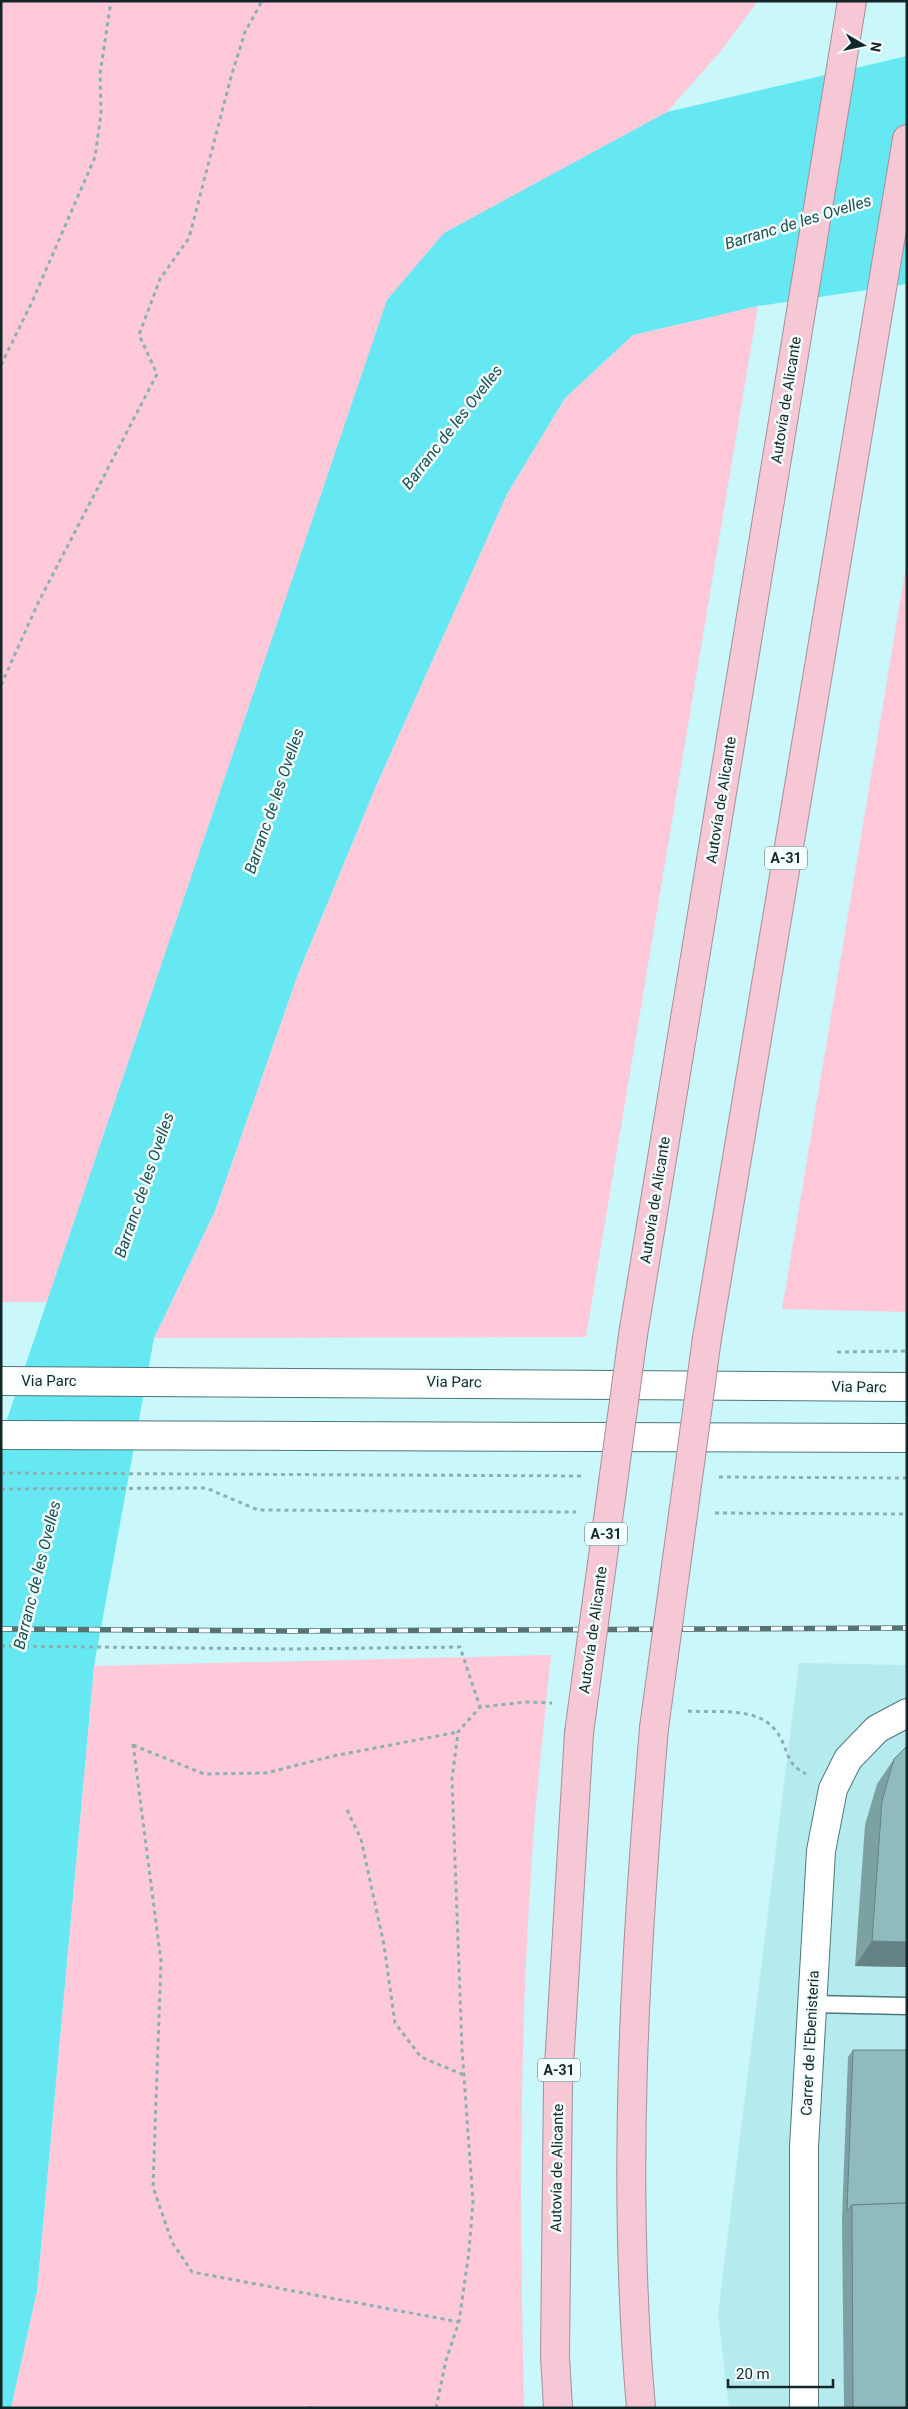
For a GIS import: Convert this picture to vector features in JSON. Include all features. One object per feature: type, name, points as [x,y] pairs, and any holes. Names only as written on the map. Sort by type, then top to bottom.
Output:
[{"type":"highway","name":"Autovía de Alicante","points":[[558,2408],[555,2356],[558,2083],[579,1733],[633,1335],[852,1]]},
{"type":"highway","name":"A-31","points":[[641,2408],[631,2220],[633,2051],[640,1896],[654,1728],[706,1338],[907,139]]},
{"type":"main road","name":"Via Parc","points":[[1,1381],[907,1387]]},
{"type":"main road","points":[[1,1435],[907,1438]]},
{"type":"main road","name":"Carrer de l'Ebenisteria","points":[[804,2408],[804,2147],[821,1851],[833,1789],[848,1759],[877,1729],[907,1713]]},
{"type":"lane","points":[[812,2004],[907,2006]]},
{"type":"path","points":[[1,365],[32,302],[95,157],[102,114],[100,74],[110,1]]},
{"type":"path","points":[[1,685],[39,601],[157,374],[139,335],[160,280],[189,238],[231,77],[245,32],[262,1]]},
{"type":"path","points":[[1,1473],[587,1476]]},
{"type":"path","points":[[717,1477],[907,1478]]},
{"type":"path","points":[[1,1489],[206,1488],[258,1510],[577,1512]]},
{"type":"path","points":[[707,1513],[907,1514]]},
{"type":"path","points":[[1,1646],[460,1647],[480,1707]]},
{"type":"path","points":[[436,2408],[446,2360],[459,2322],[469,2251],[473,2202],[464,2075],[452,1779],[458,1732],[480,1707],[527,1702],[555,1703]]},
{"type":"path","points":[[680,1711],[756,1715],[776,1730],[793,1768],[833,1789]]},
{"type":"path","points":[[458,1732],[333,1756],[266,1773],[204,1774],[132,1744],[161,1961],[153,2187],[172,2242],[192,2272],[459,2322]]},
{"type":"path","points":[[346,1810],[361,1839],[384,1945],[395,2023],[421,2056],[464,2075]]},
{"type":"path","points":[[308,2408],[318,2408]]},
{"type":"shaded area","points":[[1,1],[758,1],[721,51],[667,112],[445,233],[47,1302],[1,1302]]},
{"type":"shaded area","points":[[758,306],[586,1337],[154,1338],[215,1211],[298,974],[376,786],[507,494],[565,398],[633,335]]},
{"type":"shaded area","points":[[907,560],[907,1312],[782,1309]]},
{"type":"shaded area","points":[[551,1655],[537,1792],[524,2007],[521,2207],[524,2408],[11,2408],[37,2291],[94,1666]]},
{"type":"shaded area","points":[[799,1663],[907,1665],[907,2408],[729,2408],[718,2314]]},
{"type":"water","name":"Barranc de les Ovelles","points":[[907,56],[907,284],[758,306],[633,335],[565,398],[507,494],[376,786],[298,974],[215,1211],[154,1338],[94,1666],[37,2291],[11,2408],[1,2408],[1,1437],[387,300],[444,233],[667,112]]},
{"type":"building","points":[[907,1746],[907,1942],[872,1941],[882,1801],[894,1759]]},
{"type":"building","points":[[853,2050],[907,2050],[907,2203],[852,2205],[847,2211]]},
{"type":"building","points":[[907,2203],[907,2408],[853,2408],[852,2205]]},
{"type":"railway","points":[[1,1629],[288,1631],[907,1628]]}]
